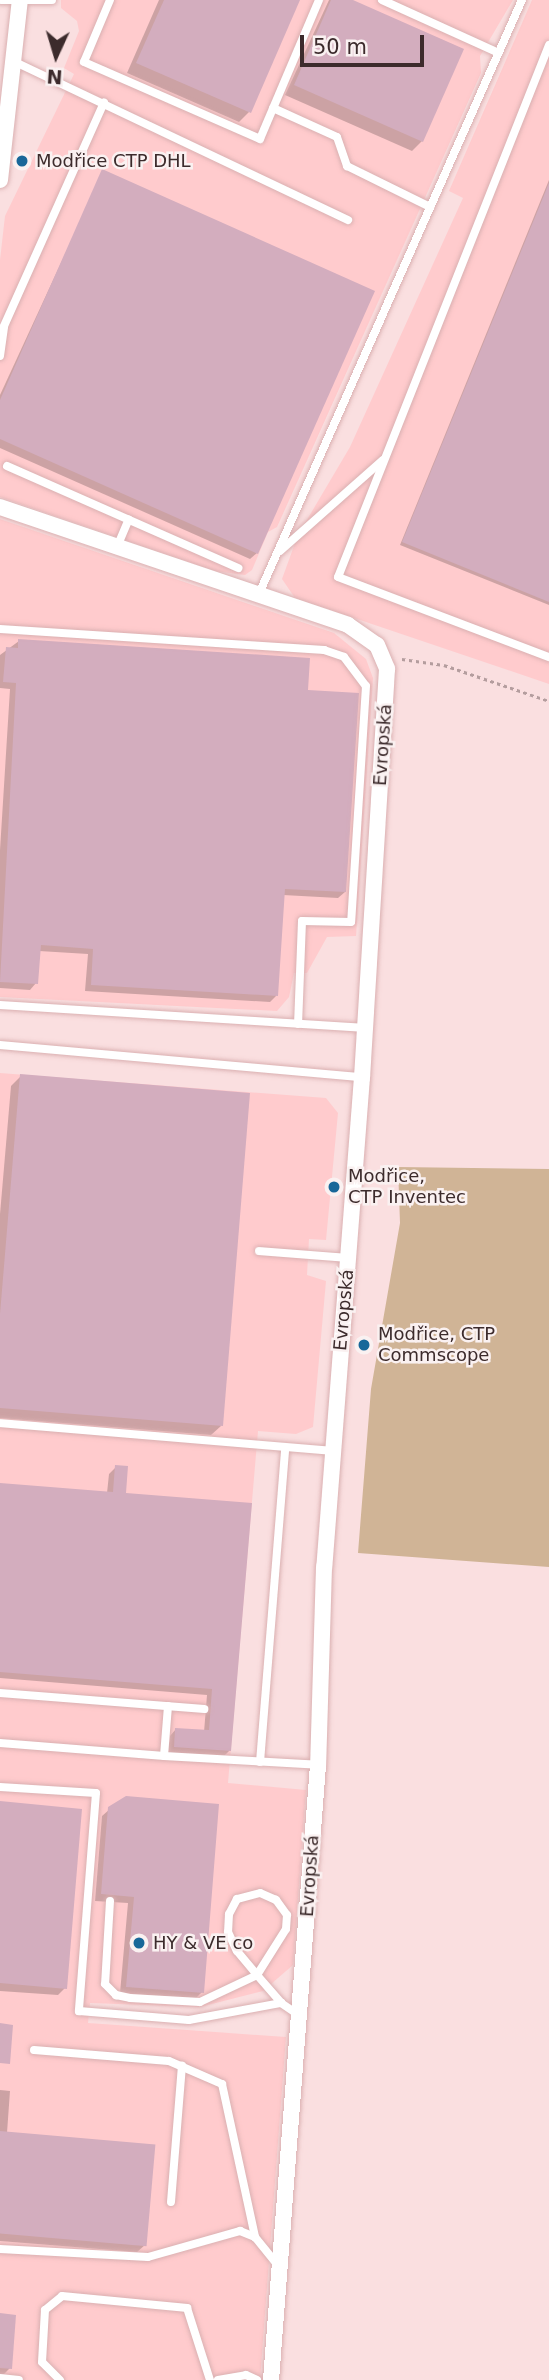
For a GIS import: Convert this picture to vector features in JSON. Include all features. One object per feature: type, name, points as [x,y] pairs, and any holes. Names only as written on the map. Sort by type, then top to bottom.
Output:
[{"type":"street","points":[[0,180],[20,1]]},
{"type":"street","points":[[0,507],[366,634],[384,658]]},
{"type":"street","name":"Evropská","points":[[271,2380],[318,1765],[324,1567],[366,1028],[386,698],[384,658]]},
{"type":"lane","points":[[1,0],[52,0]]},
{"type":"lane","points":[[110,0],[83,62],[260,139],[319,0]]},
{"type":"lane","points":[[382,0],[499,53]]},
{"type":"lane","points":[[258,596],[522,0]]},
{"type":"lane","points":[[549,45],[338,577],[549,657]]},
{"type":"lane","points":[[13,61],[348,220]]},
{"type":"lane","points":[[0,356],[4,326],[104,102]]},
{"type":"lane","points":[[273,108],[337,137],[347,166],[430,207]]},
{"type":"lane","points":[[278,553],[384,459]]},
{"type":"lane","points":[[7,466],[238,568]]},
{"type":"lane","points":[[117,547],[129,519]]},
{"type":"lane","points":[[0,629],[324,650],[344,656],[366,686],[351,922],[302,921],[298,1024]]},
{"type":"lane","points":[[0,1005],[366,1028]]},
{"type":"lane","points":[[0,1045],[362,1077]]},
{"type":"lane","points":[[259,1251],[348,1258]]},
{"type":"lane","points":[[0,1423],[333,1451]]},
{"type":"lane","points":[[260,1762],[285,1448]]},
{"type":"lane","points":[[0,1693],[204,1709]]},
{"type":"lane","points":[[164,1756],[168,1706]]},
{"type":"lane","points":[[0,1743],[318,1765]]},
{"type":"lane","points":[[0,1787],[96,1793],[79,2011],[189,2020],[281,2003]]},
{"type":"lane","points":[[110,1901],[105,1984],[116,1994],[200,2002],[257,1975],[279,1945],[287,1915],[276,1900],[260,1893],[237,1899],[229,1914],[228,1932],[257,1975],[281,2003],[300,2016]]},
{"type":"lane","points":[[34,2050],[182,2065],[222,2084],[255,2237],[280,2268]]},
{"type":"lane","points":[[171,2202],[182,2065]]},
{"type":"lane","points":[[0,2249],[148,2257],[223,2232],[240,2231],[255,2237]]},
{"type":"lane","points":[[60,2380],[42,2362],[45,2311],[62,2296],[187,2308],[210,2380]]},
{"type":"lane","points":[[218,2380],[246,2375],[257,2380]]},
{"type":"lane","points":[[0,2378],[19,2380]]},
{"type":"path","points":[[384,658],[444,665],[549,701]]},
{"type":"shaded area","points":[[61,0],[513,0],[480,56],[481,73],[277,527],[268,532],[252,570],[245,575],[215,571],[0,497],[0,260],[5,216],[74,74],[64,68],[79,31],[77,21],[61,8]]},
{"type":"shaded area","points":[[532,0],[549,0],[549,684],[295,598],[282,579],[298,535],[350,447],[463,198],[449,191]]},
{"type":"shaded area","points":[[0,519],[334,633],[366,659],[373,678],[356,936],[327,937],[307,973],[294,973],[289,997],[277,1011],[0,997]]},
{"type":"shaded area","points":[[0,1073],[326,1098],[338,1113],[326,1240],[309,1239],[307,1275],[326,1281],[313,1427],[296,1434],[258,1431],[228,1783],[306,1790],[293,1965],[263,1991],[200,2007],[90,2003],[88,2023],[286,2037],[260,2380],[0,2380]]},
{"type":"shaded area","points":[[398,1167],[549,1169],[549,1567],[358,1553],[371,1389],[400,1223]]},
{"type":"building","points":[[164,0],[300,0],[251,113],[136,63]]},
{"type":"building","points":[[331,0],[353,0],[464,49],[423,142],[294,85]]},
{"type":"building","points":[[102,169],[375,291],[258,554],[0,439],[0,400]]},
{"type":"building","points":[[549,183],[549,602],[402,542]]},
{"type":"building","points":[[18,639],[310,658],[308,690],[359,693],[346,892],[285,889],[278,996],[91,985],[93,949],[41,945],[38,984],[0,982],[16,683],[3,682],[6,647],[18,648]]},
{"type":"building","points":[[20,1074],[250,1093],[223,1426],[0,1408],[0,1314]]},
{"type":"building","points":[[115,1465],[128,1466],[126,1493],[252,1503],[231,1751],[174,1747],[175,1728],[209,1730],[212,1689],[0,1672],[0,1483],[113,1492]]},
{"type":"building","points":[[126,1796],[219,1804],[204,1993],[126,1987],[134,1897],[101,1894],[108,1807]]},
{"type":"building","points":[[0,1801],[82,1809],[67,1989],[0,1983]]},
{"type":"building","points":[[0,2023],[13,2025],[10,2064],[0,2063]]},
{"type":"building","points":[[0,2131],[155,2145],[147,2246],[0,2233]]},
{"type":"building","points":[[0,2313],[16,2315],[12,2369],[0,2368]]},
{"type":"place","name":"Modřice CTP DHL","points":[[22,161]]},
{"type":"place","name":"Modřice, CTP Inventec","points":[[334,1187]]},
{"type":"place","name":"Modřice, CTP Commscope","points":[[364,1345]]},
{"type":"place","name":"HY & VE co","points":[[139,1943]]}]
